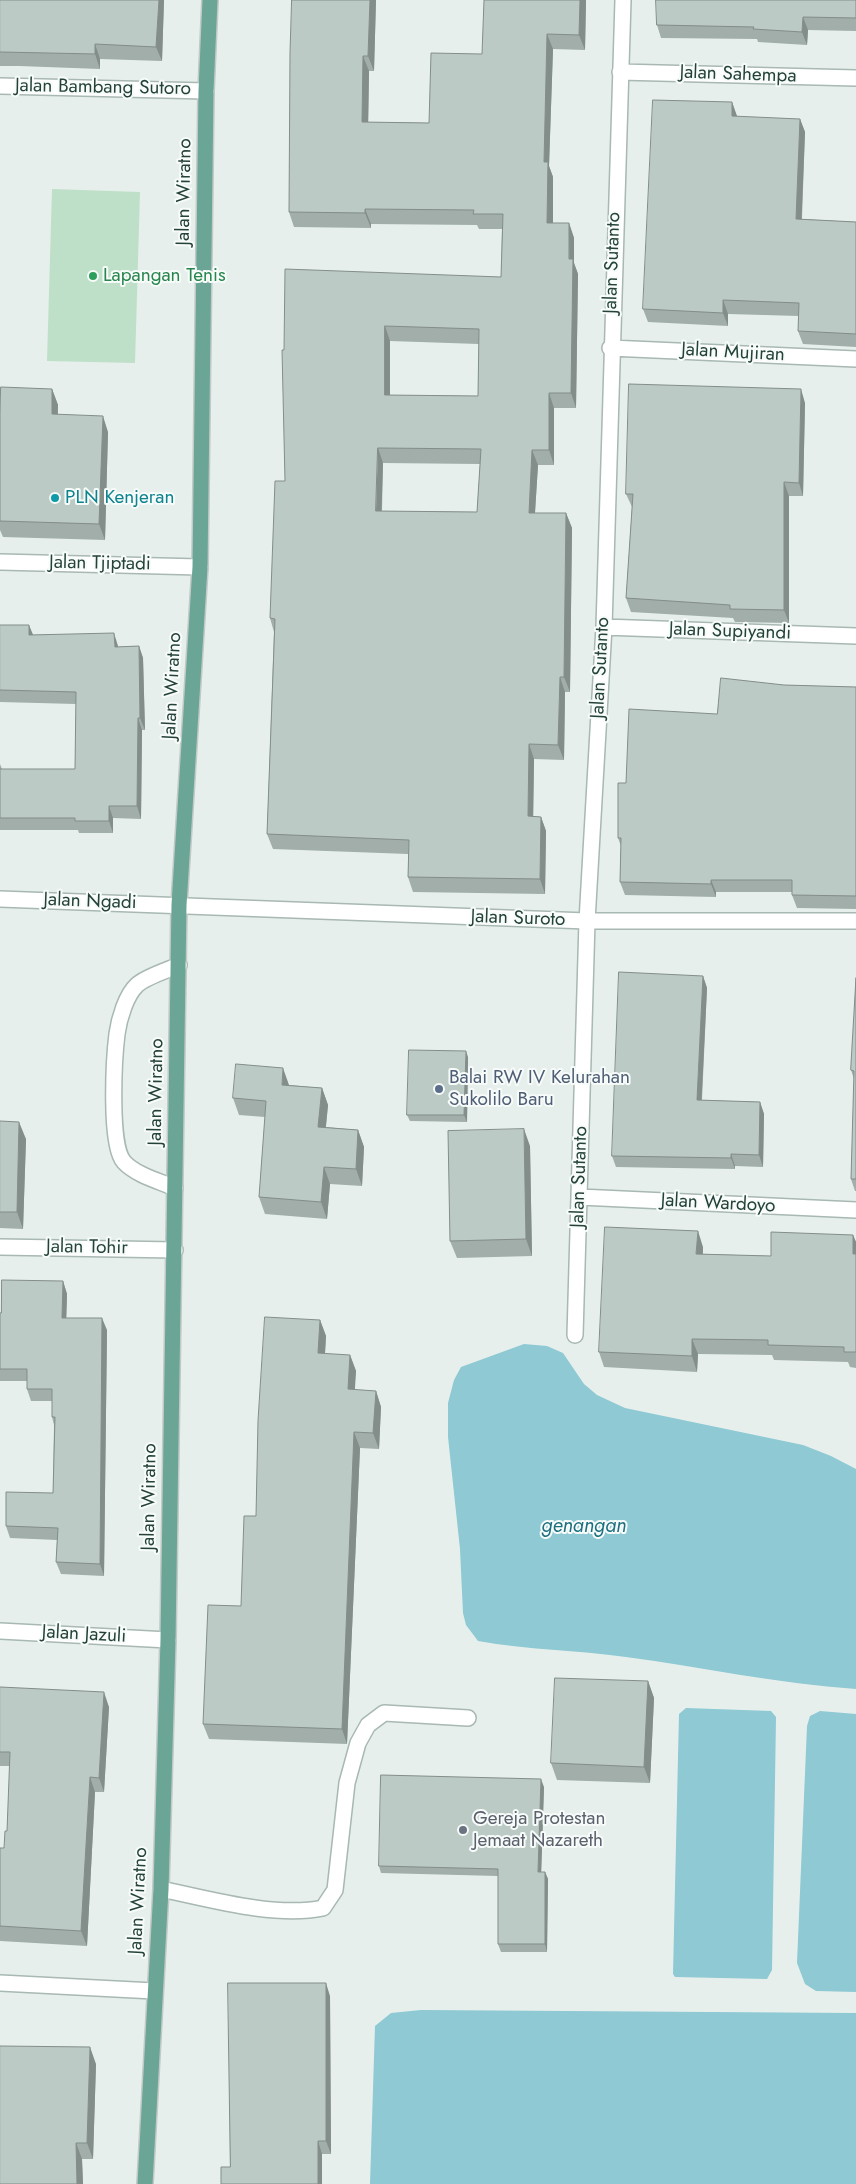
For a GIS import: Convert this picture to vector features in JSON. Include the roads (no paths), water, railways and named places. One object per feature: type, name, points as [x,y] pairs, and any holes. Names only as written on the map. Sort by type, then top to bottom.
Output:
[{"type":"main road","name":"Jalan Wiratno","points":[[145,2184],[161,1889],[168,1640],[179,905],[200,567],[206,90],[210,0]]},
{"type":"street","name":"Jalan Sutanto","points":[[575,1335],[587,921],[604,627],[610,348],[623,0]]},
{"type":"street","name":"Jalan Sahempa","points":[[620,72],[856,78]]},
{"type":"street","name":"Jalan Bambang Sutoro","points":[[0,86],[206,90]]},
{"type":"street","name":"Jalan Mujiran","points":[[610,348],[856,359]]},
{"type":"street","name":"Jalan Tjiptadi","points":[[0,562],[200,567]]},
{"type":"street","name":"Jalan Supiyandi","points":[[604,627],[856,636]]},
{"type":"street","name":"Jalan Ngadi","points":[[0,899],[179,905]]},
{"type":"street","name":"Jalan Suroto","points":[[179,905],[587,921],[856,921]]},
{"type":"street","points":[[175,1188],[138,1172],[123,1162],[115,1142],[114,1095],[117,1032],[127,1000],[137,984],[179,965]]},
{"type":"street","name":"Jalan Wardoyo","points":[[580,1197],[856,1210]]},
{"type":"street","name":"Jalan Tohir","points":[[0,1246],[175,1250]]},
{"type":"street","name":"Jalan Jazuli","points":[[0,1631],[168,1640]]},
{"type":"street","points":[[161,1889],[238,1906],[308,1911],[323,1908],[334,1890],[347,1783],[358,1743],[368,1725],[384,1713],[468,1718]]},
{"type":"street","points":[[0,1982],[154,1991]]},
{"type":"water","name":"genangan","points":[[524,1344],[547,1346],[563,1353],[584,1384],[597,1395],[625,1408],[803,1445],[831,1456],[856,1469],[856,1689],[769,1679],[626,1657],[478,1641],[466,1625],[463,1613],[460,1549],[448,1437],[448,1403],[454,1380],[461,1367]]},
{"type":"water","points":[[686,1708],[771,1711],[776,1717],[772,1970],[767,1979],[675,1977],[673,1974],[679,1714]]},
{"type":"water","points":[[820,1711],[856,1714],[856,1992],[816,1991],[805,1984],[797,1963],[807,1726],[810,1716]]},
{"type":"water","points":[[421,2010],[856,2013],[856,2184],[370,2184],[375,2026],[391,2013]]},
{"type":"place","name":"Lapangan Tenis","points":[[93,276]]},
{"type":"place","name":"PLN Kenjeran","points":[[55,498]]},
{"type":"place","name":"Balai RW IV Kelurahan Sukolilo Baru","points":[[439,1089]]},
{"type":"place","name":"Gereja Protestan Jemaat Nazareth","points":[[463,1830]]}]
